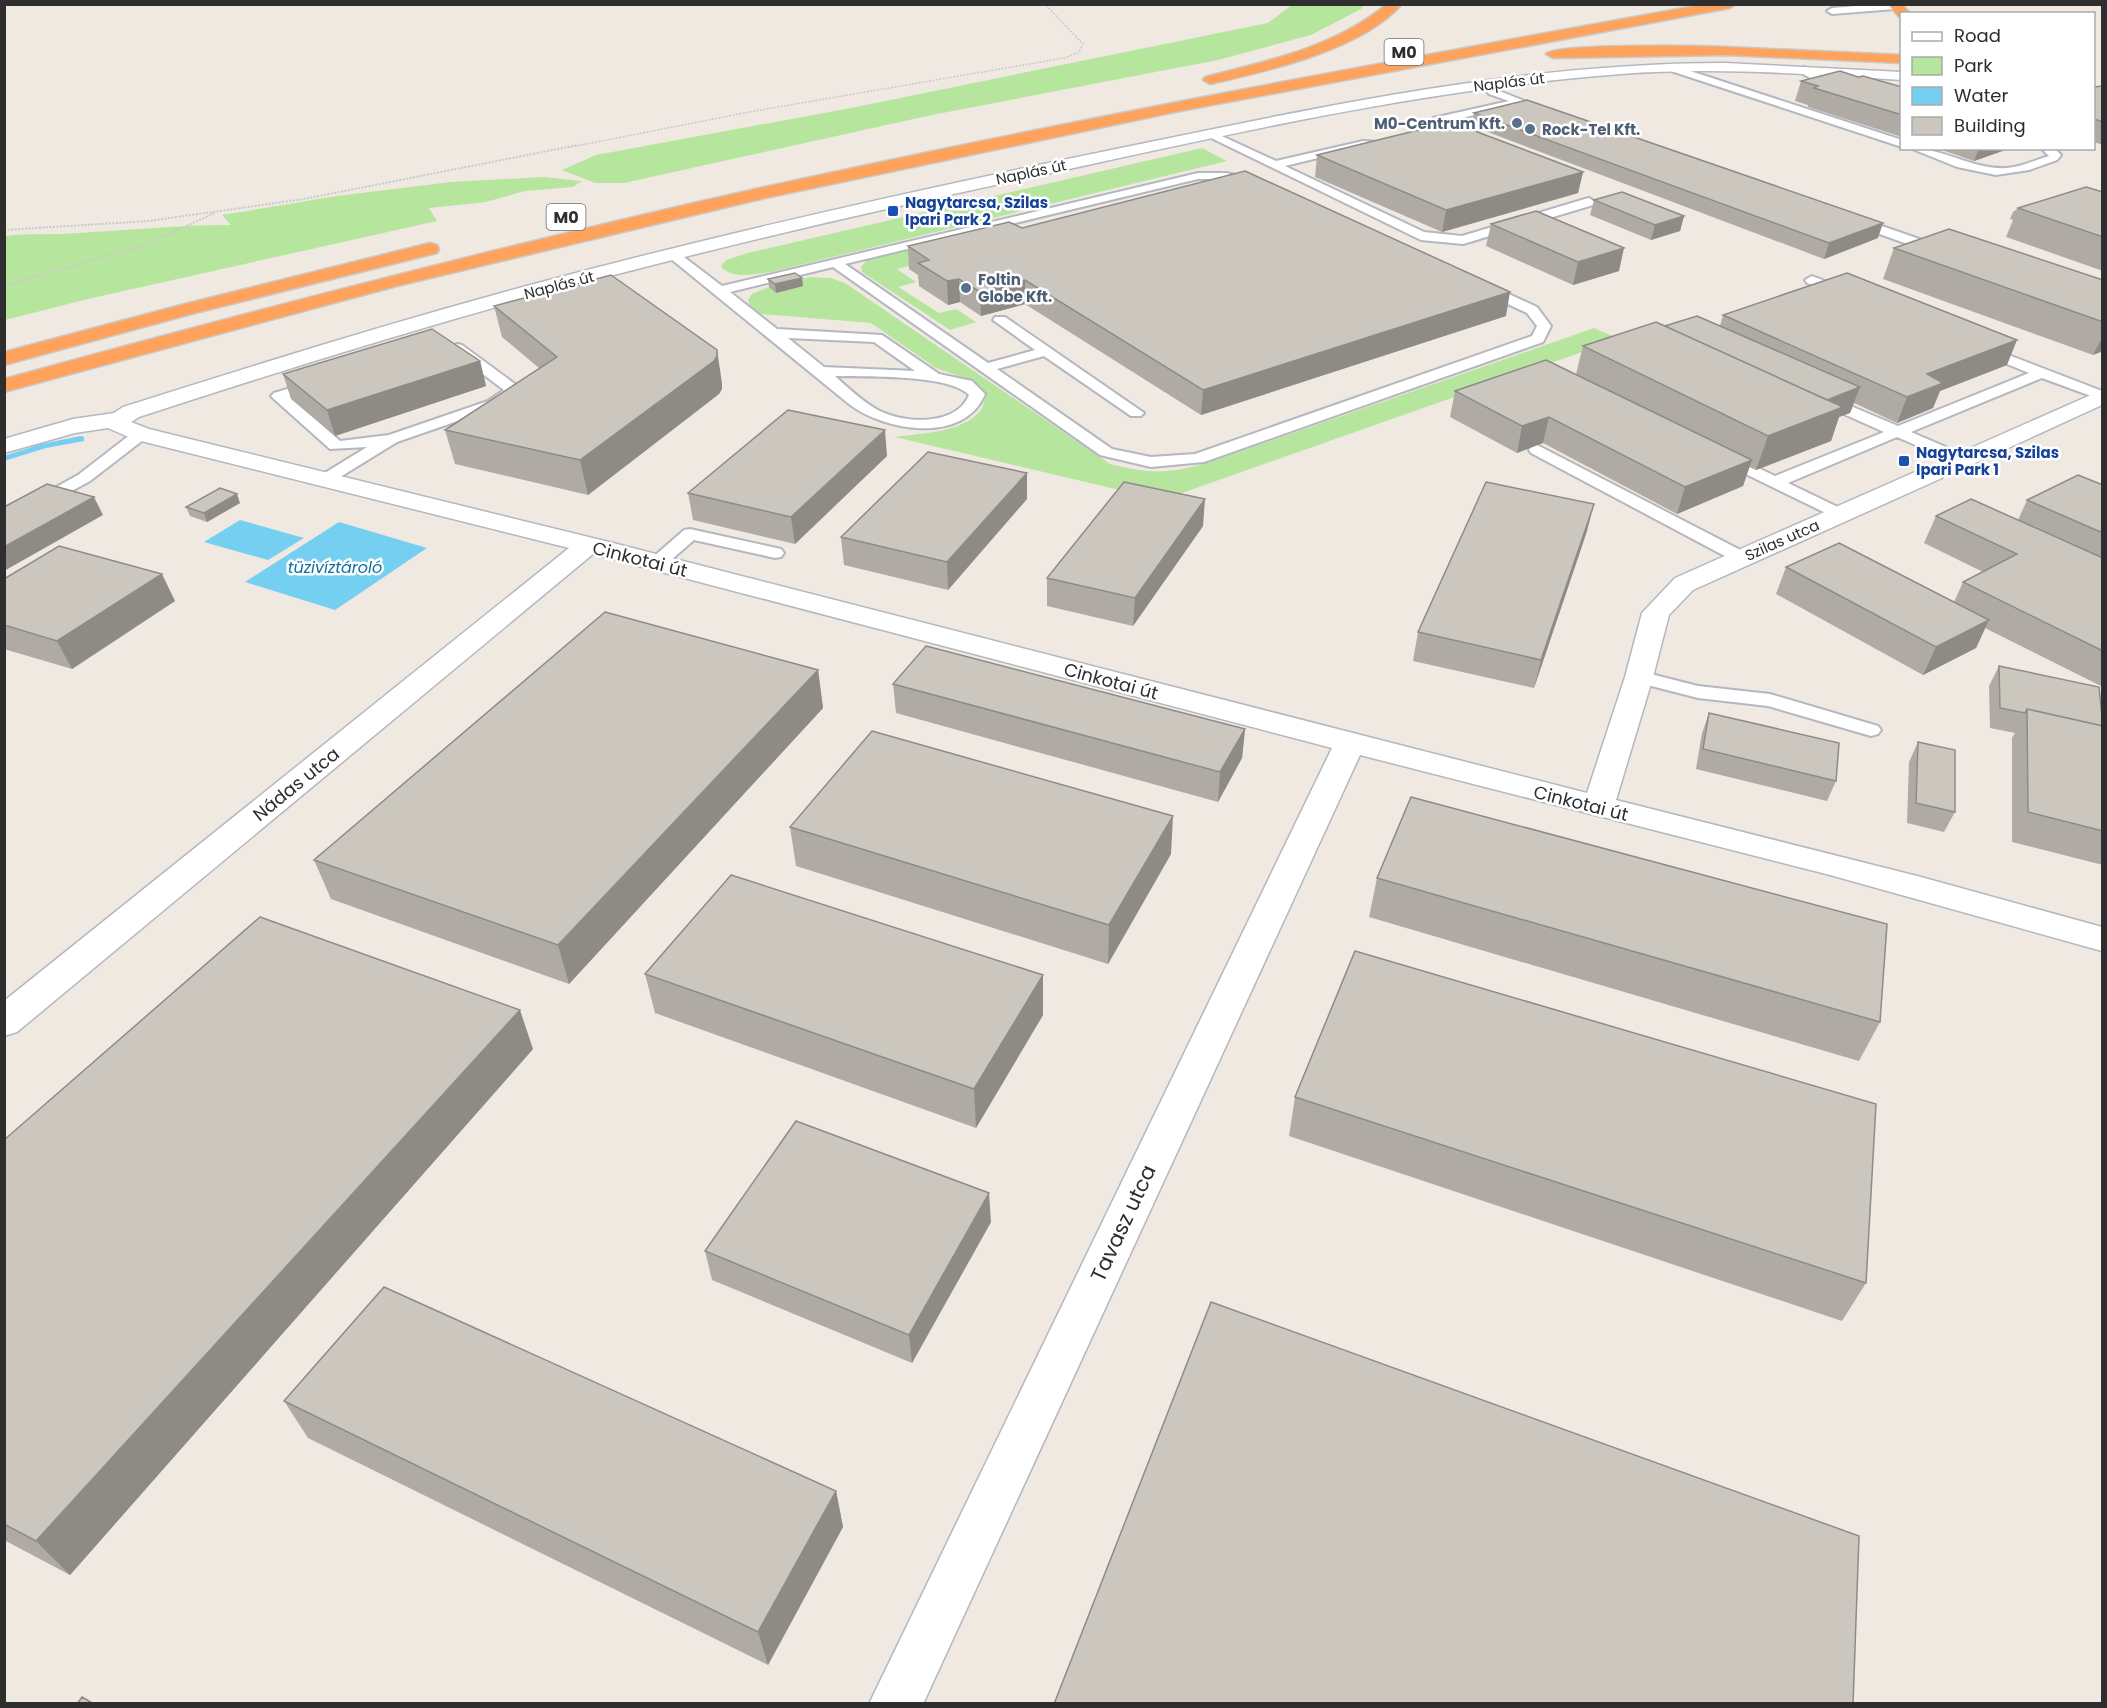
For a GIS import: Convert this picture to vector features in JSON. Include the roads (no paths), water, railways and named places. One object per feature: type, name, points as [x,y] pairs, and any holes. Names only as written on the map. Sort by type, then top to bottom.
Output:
[{"type":"highway","points":[[1192,84],[1288,59],[1324,46],[1378,18],[1396,4]]},
{"type":"highway","name":"M0","points":[[943,136],[1675,4]]},
{"type":"highway","name":"M0","points":[[4,386],[328,298],[625,225],[950,152],[1730,4]]},
{"type":"highway","points":[[1326,79],[1534,56],[1641,50],[1729,50],[1900,59]]},
{"type":"highway","points":[[4,359],[188,309],[448,244]]},
{"type":"street","name":"Naplás út","points":[[127,426],[130,412],[285,362],[671,254],[993,180],[1332,110],[1487,84],[1622,70],[1734,67],[1900,76]]},
{"type":"street","name":"Szilas utca","points":[[1963,460],[2103,396]]},
{"type":"street","points":[[4,446],[73,426],[127,426]]},
{"type":"street","name":"Cinkotai út","points":[[127,426],[1598,807],[2001,909],[2103,939]]},
{"type":"street","name":"Szilas utca","points":[[1598,807],[1639,677],[1656,613],[1684,584],[1933,473]]},
{"type":"street","name":"Nádas utca","points":[[4,1022],[587,546]]},
{"type":"street","name":"Tavasz utca","points":[[895,1704],[1350,743]]},
{"type":"lane","points":[[1832,11],[1897,8]]},
{"type":"lane","points":[[1672,68],[1900,143]]},
{"type":"lane","points":[[1804,70],[1834,84],[1900,103]]},
{"type":"lane","points":[[1487,84],[1493,92],[1564,118]]},
{"type":"lane","points":[[1812,88],[1834,84]]},
{"type":"lane","points":[[1764,100],[1786,94]]},
{"type":"lane","points":[[1482,137],[1437,120],[1520,102]]},
{"type":"lane","points":[[1211,134],[1421,236],[1463,240],[1588,202]]},
{"type":"lane","points":[[1273,165],[1363,144],[1403,145]]},
{"type":"lane","points":[[1921,150],[1979,169],[1996,171],[2010,171],[2054,158],[2055,155],[2049,150]]},
{"type":"lane","points":[[721,290],[1198,176],[1226,176],[1255,182],[1265,187]]},
{"type":"lane","points":[[1541,217],[1562,225]]},
{"type":"lane","points":[[1845,217],[1957,257]]},
{"type":"lane","points":[[671,254],[721,290],[771,333],[874,415],[900,424],[934,422],[961,415],[972,405],[977,394],[967,384],[934,376],[820,371]]},
{"type":"lane","points":[[835,263],[1106,452],[1137,462],[1198,459],[1538,339],[1544,326],[1532,310],[1468,280]]},
{"type":"lane","points":[[1812,280],[1856,298]]},
{"type":"lane","points":[[1000,320],[1136,413]]},
{"type":"lane","points":[[404,327],[423,340]]},
{"type":"lane","points":[[771,333],[877,338],[934,376]]},
{"type":"lane","points":[[1965,342],[2103,396]]},
{"type":"lane","points":[[334,378],[279,396],[336,446],[391,439],[493,404],[514,390],[450,343],[442,345]]},
{"type":"lane","points":[[789,347],[898,352]]},
{"type":"lane","points":[[986,368],[1046,351]]},
{"type":"lane","points":[[805,359],[915,364]]},
{"type":"lane","points":[[1775,482],[2041,373]]},
{"type":"lane","points":[[1821,399],[1963,460]]},
{"type":"lane","points":[[4,523],[84,478],[127,426]]},
{"type":"lane","points":[[326,479],[391,439]]},
{"type":"lane","points":[[1537,450],[1742,558]]},
{"type":"lane","points":[[1712,451],[1840,515]]},
{"type":"lane","name":"Szilas utca","points":[[1933,473],[1963,460]]},
{"type":"lane","points":[[657,563],[690,534],[775,553]]},
{"type":"lane","points":[[1639,677],[1698,692],[1770,700],[1871,730]]},
{"type":"water","name":"tüzivíztároló","points":[[240,520],[304,538],[268,560],[204,542]]},
{"type":"water","name":"tüzivíztároló","points":[[339,522],[427,548],[335,610],[245,582]]},
{"type":"waterway","points":[[4,459],[44,446],[81,439]]},
{"type":"place","name":"M0-Centrum Kft.","points":[[1517,123]]},
{"type":"place","name":"Rock-Tel Kft.","points":[[1530,129]]},
{"type":"place","name":"Nagytarcsa, Szilas Ipari Park 2","points":[[893,211]]},
{"type":"place","name":"Foltin Globe Kft.","points":[[966,288]]},
{"type":"place","name":"Nagytarcsa, Szilas Ipari Park 1","points":[[1904,461]]}]
